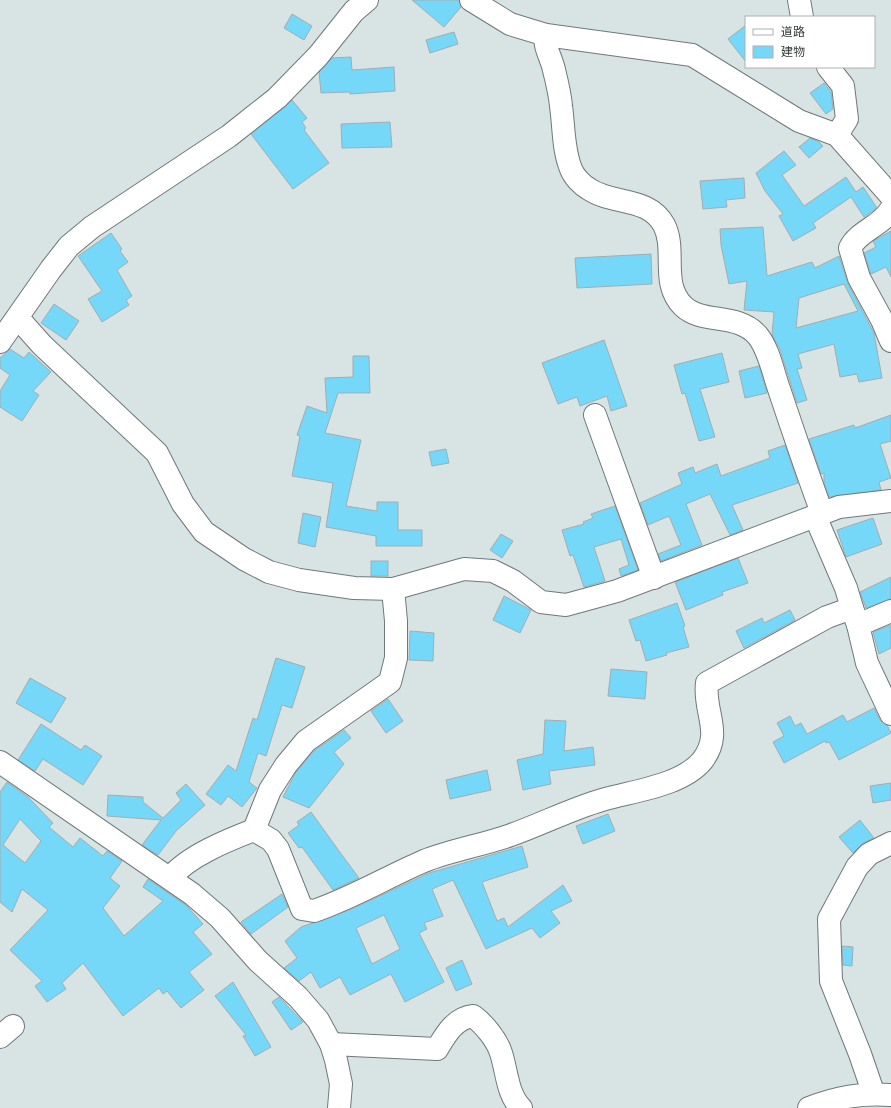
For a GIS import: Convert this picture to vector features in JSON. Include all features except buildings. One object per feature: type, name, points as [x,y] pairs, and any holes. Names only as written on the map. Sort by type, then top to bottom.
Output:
[{"type":"street","points":[[0,342],[18,318],[51,268],[69,246],[92,226],[229,136],[278,98],[318,56],[354,11],[367,0]]},
{"type":"street","points":[[471,0],[510,24],[546,35],[692,55],[798,121],[837,135],[891,196]]},
{"type":"street","points":[[799,0],[802,16]]},
{"type":"street","points":[[546,35],[545,40],[554,66],[561,105],[566,150],[571,170],[577,179],[595,193],[644,206],[656,215],[664,225],[668,245],[670,278],[675,295],[683,306],[692,313],[734,321],[757,335],[769,361],[818,515],[846,588],[867,662],[891,714]]},
{"type":"street","points":[[829,68],[843,86],[847,119],[837,135]]},
{"type":"street","points":[[891,209],[883,219],[859,238],[850,248],[859,278],[882,320],[891,342]]},
{"type":"street","points":[[18,318],[42,346],[157,452],[182,504],[204,532],[244,559],[269,572],[299,580],[346,587],[393,588],[464,569],[493,571],[514,581],[541,602],[566,605],[617,591],[654,578],[839,507],[891,501]]},
{"type":"street","points":[[596,415],[654,578]]},
{"type":"street","points":[[170,878],[177,869],[189,861],[254,830],[270,790],[286,765],[306,741],[390,682],[396,658],[396,621],[393,588]]},
{"type":"street","points":[[254,830],[271,840],[278,849],[302,909],[314,911],[426,861],[511,836],[601,800],[640,791],[680,777],[693,770],[702,760],[710,746],[713,730],[706,694],[707,683],[827,617],[891,612]]},
{"type":"street","points":[[0,762],[192,894],[220,918],[258,961],[298,997],[318,1020],[331,1044],[341,1084],[339,1108]]},
{"type":"street","points":[[881,1094],[871,1086],[831,981],[829,918],[857,867],[869,854],[891,843]]},
{"type":"street","points":[[331,1044],[437,1049],[448,1032],[463,1017],[473,1016],[479,1020],[501,1052],[507,1079],[516,1102],[521,1108]]},
{"type":"street","points":[[809,1108],[826,1101],[863,1093],[881,1094]]}]
